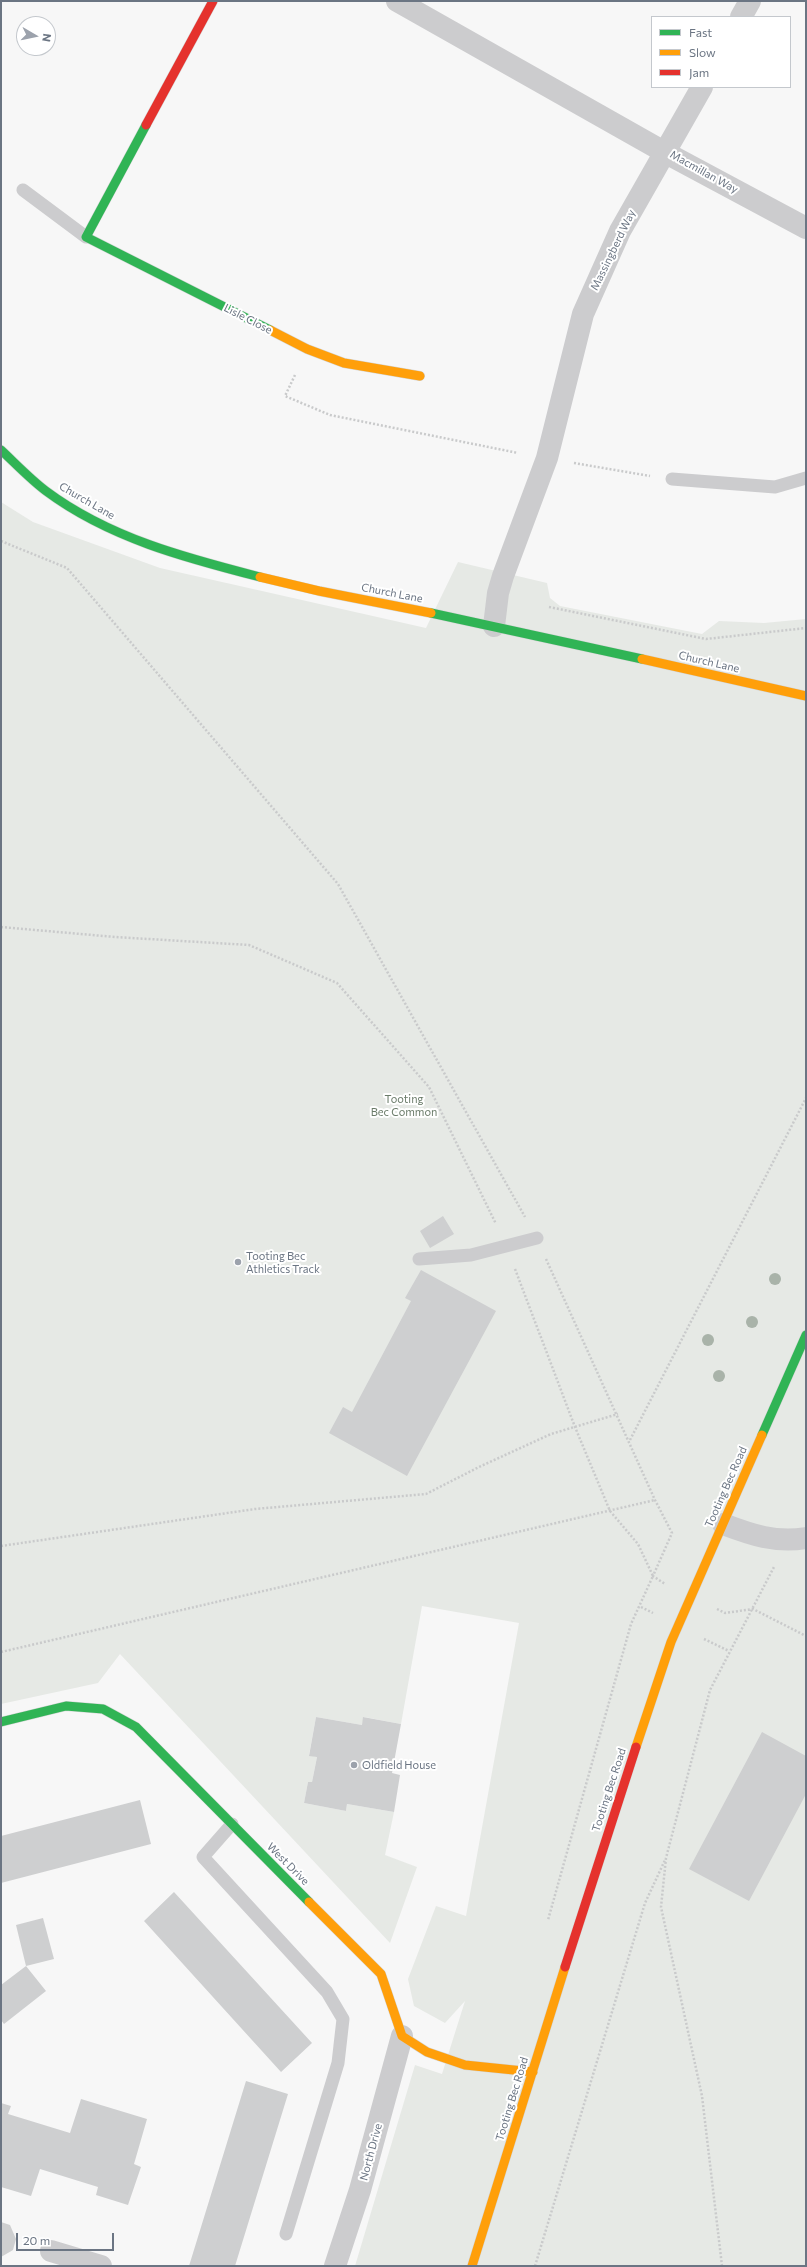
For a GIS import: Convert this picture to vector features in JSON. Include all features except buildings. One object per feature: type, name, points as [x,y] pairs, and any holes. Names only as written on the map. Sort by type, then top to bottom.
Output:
[{"type":"main road","points":[[86,237],[213,1]]},
{"type":"main road","name":"Lisle Close","points":[[86,237],[307,349],[344,363],[420,376]]},
{"type":"main road","name":"Church Lane","points":[[1,450],[46,491],[98,524],[184,558],[319,591],[494,626],[806,696]]},
{"type":"main road","name":"Tooting Bec Road","points":[[472,2266],[607,1834],[671,1642],[806,1335]]},
{"type":"main road","name":"West Drive","points":[[1,1722],[66,1706],[104,1709],[136,1727],[381,1974],[402,2036]]},
{"type":"main road","points":[[402,2036],[427,2052],[465,2065],[533,2072]]},
{"type":"street","points":[[397,1],[666,153]]},
{"type":"street","points":[[742,16],[750,1]]},
{"type":"street","name":"Macmillan Way","points":[[701,88],[666,153],[806,228]]},
{"type":"street","name":"Massingberd Way","points":[[494,626],[498,594],[503,576],[547,458],[583,314],[620,231],[666,153]]},
{"type":"street","points":[[723,1524],[756,1536],[797,1539]]},
{"type":"street","name":"North Drive","points":[[335,2266],[360,2190],[402,2036]]},
{"type":"street","points":[[51,2251],[102,2266]]},
{"type":"lane","name":"Lisle Close","points":[[23,190],[86,237]]},
{"type":"lane","points":[[672,479],[775,487],[806,478]]},
{"type":"lane","points":[[419,1259],[471,1255],[537,1238]]},
{"type":"lane","points":[[232,1824],[203,1857],[327,1992],[342,2020],[338,2063],[286,2234]]},
{"type":"path","points":[[307,349],[286,396],[330,415],[547,458],[672,479]]},
{"type":"path","points":[[1,541],[67,568],[338,884],[537,1238],[618,1414],[655,1500],[672,1533],[654,1576],[631,1624],[585,1794],[547,1924]]},
{"type":"path","points":[[549,607],[706,639],[806,628]]},
{"type":"path","points":[[1,927],[115,937],[249,945],[337,983],[429,1087],[506,1246],[575,1427],[610,1511],[638,1544],[654,1576],[666,1584]]},
{"type":"path","points":[[630,1441],[806,1098]]},
{"type":"path","points":[[1,1546],[255,1509],[426,1494],[486,1463],[551,1434],[618,1414]]},
{"type":"path","points":[[1,1652],[655,1500]]},
{"type":"path","points":[[721,2266],[722,2259],[702,2096],[661,1907],[666,1858],[710,1690],[729,1651],[753,1609],[797,1539]]},
{"type":"path","points":[[725,1613],[753,1609],[806,1636]]},
{"type":"path","points":[[706,1640],[729,1651]]},
{"type":"path","points":[[535,2266],[645,1903],[666,1858]]},
{"type":"green space","name":"Tooting Bec Common","points":[[1,502],[33,522],[160,568],[426,628],[458,562],[547,583],[550,598],[560,606],[702,634],[719,621],[764,623],[806,619],[806,2266],[355,2266],[415,2065],[442,2074],[465,2001],[445,2023],[414,2006],[408,1979],[436,1906],[466,1916],[519,1623],[422,1606],[401,1724],[364,1717],[362,1725],[316,1717],[309,1755],[317,1757],[312,1782],[308,1782],[304,1803],[346,1811],[347,1804],[394,1812],[385,1855],[417,1867],[390,1943],[120,1654],[98,1683],[1,1704]]},
{"type":"traffic: fast","points":[[146,125],[86,237],[270,330]]},
{"type":"traffic: fast","points":[[1,450],[46,491],[96,522],[122,534],[176,554],[260,577]]},
{"type":"traffic: fast","points":[[431,613],[642,659]]},
{"type":"traffic: fast","points":[[762,1435],[806,1335]]},
{"type":"traffic: fast","points":[[1,1722],[66,1706],[103,1709],[136,1727],[309,1902]]},
{"type":"traffic: slow","points":[[270,330],[307,349],[344,363],[420,376]]},
{"type":"traffic: slow","points":[[260,577],[319,591],[431,613]]},
{"type":"traffic: slow","points":[[642,659],[806,696]]},
{"type":"traffic: slow","points":[[636,1747],[671,1642],[762,1435]]},
{"type":"traffic: slow","points":[[309,1902],[381,1974],[402,2036],[427,2052],[465,2065],[533,2072]]},
{"type":"traffic: slow","points":[[472,2266],[565,1967]]},
{"type":"traffic: jam","points":[[146,125],[213,1]]},
{"type":"traffic: jam","points":[[565,1967],[636,1747]]},
{"type":"place","name":"Tooting Bec Athletics Track","points":[[238,1262]]},
{"type":"place","name":"Oldfield House","points":[[354,1765]]}]
